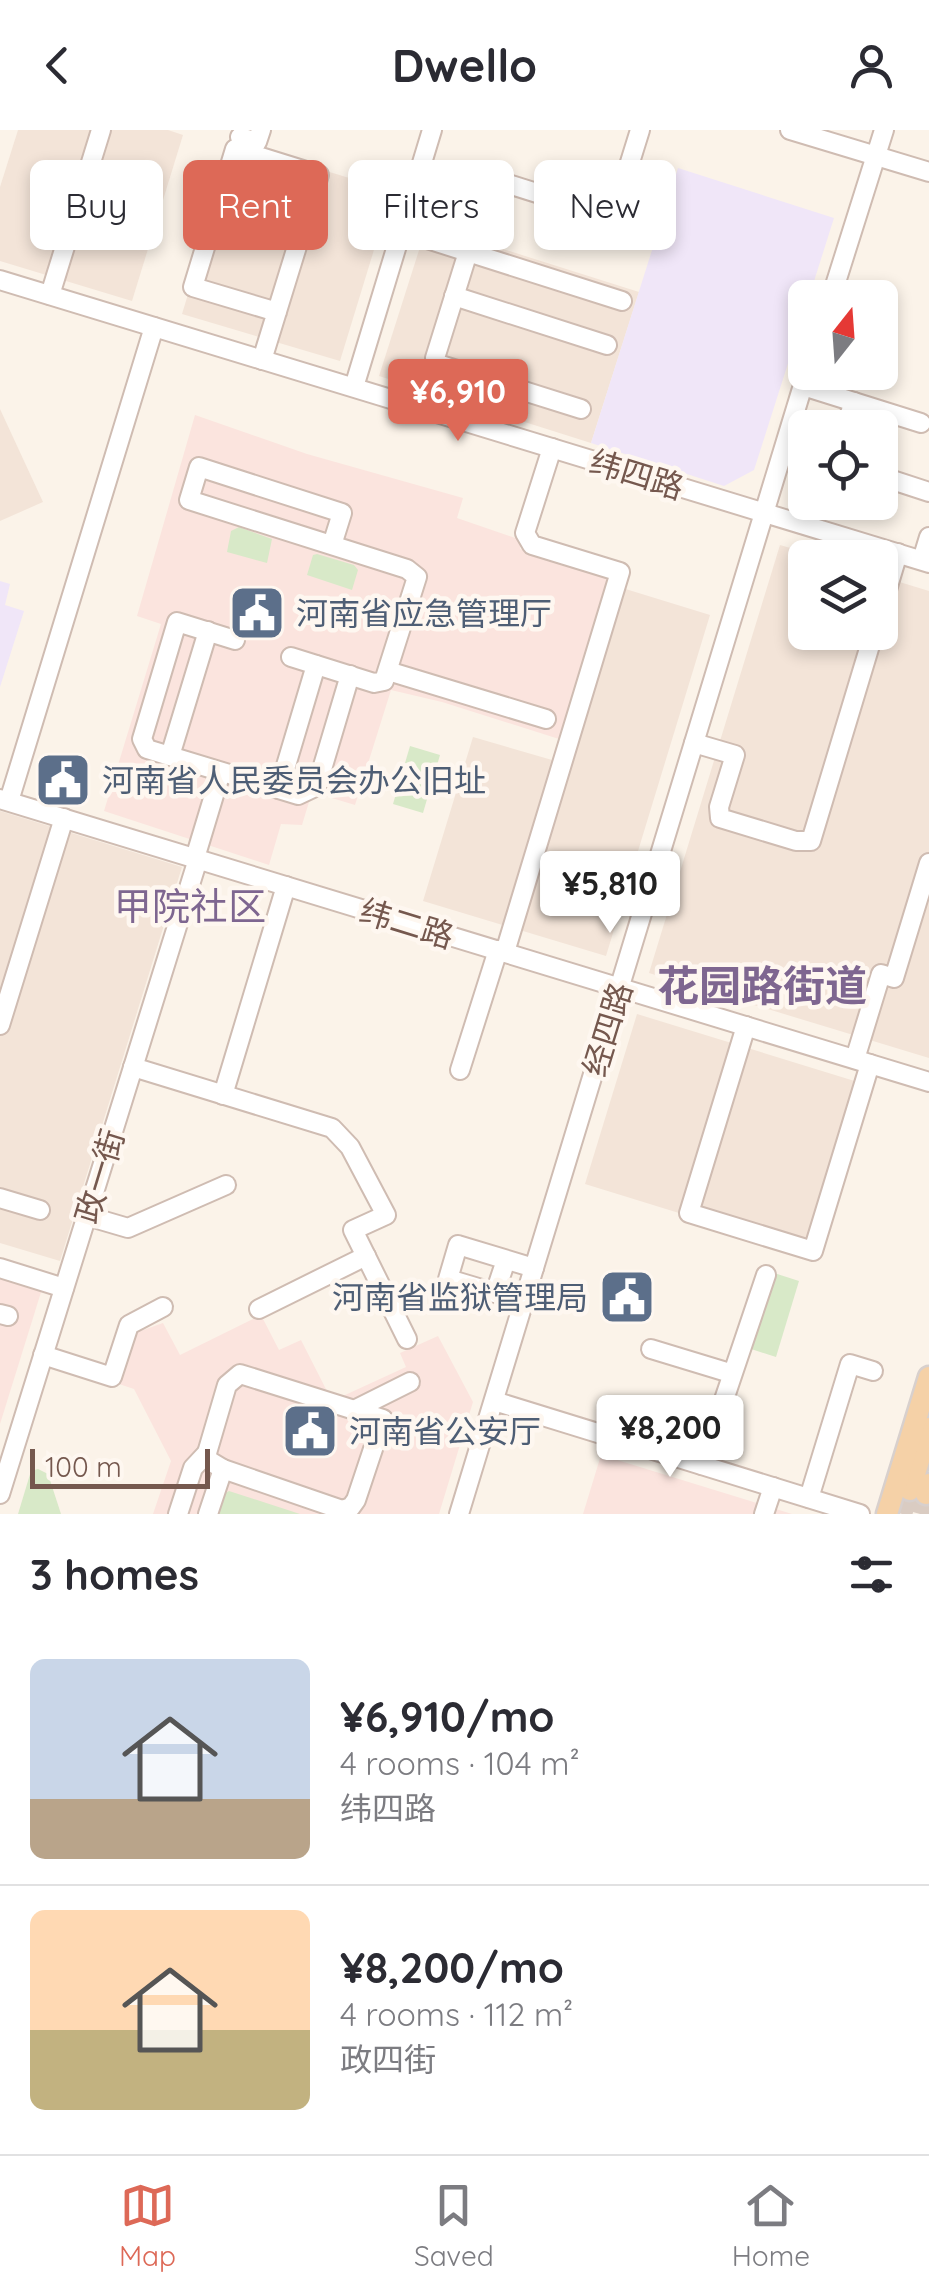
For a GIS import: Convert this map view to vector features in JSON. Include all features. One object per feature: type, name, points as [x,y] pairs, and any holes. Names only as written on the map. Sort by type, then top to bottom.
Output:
[{"type":"main road","points":[[888,1514],[929,1377]]},
{"type":"main road","points":[[922,1489],[929,1428]]},
{"type":"street","points":[[50,295],[100,130]]},
{"type":"street","points":[[240,137],[257,142],[261,130]]},
{"type":"street","points":[[423,160],[432,130]]},
{"type":"street","points":[[514,186],[613,216],[640,130]]},
{"type":"street","points":[[790,130],[929,172]]},
{"type":"street","points":[[837,280],[884,130]]},
{"type":"street","points":[[262,360],[277,312],[319,175],[235,149],[194,287],[277,312]]},
{"type":"street","points":[[354,388],[396,250]]},
{"type":"street","points":[[462,250],[622,301]]},
{"type":"street","points":[[468,252],[435,358],[438,364],[581,409]]},
{"type":"street","name":"纬四路","points":[[0,280],[856,540]]},
{"type":"street","points":[[454,296],[607,344]]},
{"type":"street","points":[[4,800],[154,326]]},
{"type":"street","name":"经四路","points":[[460,1514],[802,390]]},
{"type":"street","points":[[828,390],[920,423]]},
{"type":"street","points":[[852,410],[854,402]]},
{"type":"street","points":[[460,1070],[620,572],[532,545],[526,533],[552,448]]},
{"type":"street","points":[[291,657],[374,683],[384,682],[417,577],[407,569],[189,500],[199,467],[342,512],[332,545]]},
{"type":"street","points":[[898,482],[929,492]]},
{"type":"street","points":[[925,562],[929,538]]},
{"type":"street","name":"纬四路","points":[[898,553],[925,562]]},
{"type":"street","points":[[235,640],[177,622],[142,739],[147,749],[298,795],[316,786],[350,676]]},
{"type":"street","points":[[170,756],[208,631]]},
{"type":"street","points":[[694,742],[735,755],[719,806],[720,818],[796,841],[811,841],[869,650]]},
{"type":"street","points":[[279,789],[316,665]]},
{"type":"street","points":[[388,671],[546,718]]},
{"type":"street","name":"政一街","points":[[0,1494],[221,772]]},
{"type":"street","name":"纬二路","points":[[4,800],[929,1082]]},
{"type":"street","points":[[0,1025],[64,818]]},
{"type":"street","points":[[746,1026],[690,1213],[813,1251],[881,974],[894,978],[929,863]]},
{"type":"street","points":[[222,1094],[286,886]]},
{"type":"street","points":[[133,1067],[332,1128],[350,1146],[386,1215],[354,1230],[407,1339]]},
{"type":"street","points":[[87,1216],[128,1228],[226,1185]]},
{"type":"street","points":[[0,1198],[40,1210]]},
{"type":"street","points":[[259,1308],[366,1256]]},
{"type":"street","points":[[506,1260],[534,1268]]},
{"type":"street","points":[[0,1268],[64,1288]]},
{"type":"street","points":[[702,1466],[766,1275]]},
{"type":"street","points":[[43,1356],[112,1377],[129,1325],[164,1307]]},
{"type":"street","points":[[651,1349],[730,1373]]},
{"type":"street","points":[[809,1498],[850,1364],[873,1371]]},
{"type":"street","points":[[178,1514],[193,1468],[206,1453],[226,1385],[240,1374],[383,1420],[356,1500],[342,1512],[222,1470],[208,1460],[206,1453]]},
{"type":"street","points":[[354,1410],[410,1382]]},
{"type":"street","points":[[494,1401],[860,1514]]},
{"type":"street","points":[[208,1514],[222,1470]]},
{"type":"street","points":[[764,1514],[773,1487]]},
{"type":"shaded area","points":[[18,130],[168,130],[183,135],[163,200],[163,160],[30,160],[30,250],[148,250],[132,301],[0,261],[0,187]]},
{"type":"shaded area","points":[[234,143],[290,160],[229,160]]},
{"type":"shaded area","points":[[678,168],[834,218],[814,280],[788,280],[788,363],[754,470],[724,486],[591,443],[652,250],[676,250]]},
{"type":"shaded area","points":[[328,172],[348,178],[348,250],[374,250],[340,361],[182,314],[201,250],[328,250]]},
{"type":"shaded area","points":[[419,250],[506,250],[639,292],[591,443],[379,376]]},
{"type":"shaded area","points":[[0,409],[43,502],[0,521]]},
{"type":"shaded area","points":[[195,415],[307,454],[463,498],[457,518],[521,540],[520,549],[609,575],[559,739],[391,690],[355,805],[312,792],[302,825],[281,824],[269,865],[104,811],[161,624],[137,616]]},
{"type":"shaded area","points":[[780,545],[788,547],[788,650],[898,650],[898,582],[929,591],[929,1058],[649,973]]},
{"type":"shaded area","points":[[0,581],[10,584],[5,605],[24,611],[0,687]]},
{"type":"shaded area","points":[[606,583],[710,615],[606,956],[423,901],[473,737],[552,760]]},
{"type":"shaded area","points":[[0,811],[182,867],[60,1261],[0,1243]]},
{"type":"shaded area","points":[[637,1014],[861,1083],[809,1253],[585,1184]]},
{"type":"shaded area","points":[[0,1276],[42,1289],[0,1424]]},
{"type":"shaded area","name":"河南省公安厅","points":[[261,1315],[279,1350],[301,1340],[332,1401],[406,1367],[400,1353],[438,1336],[473,1402],[439,1514],[153,1514],[171,1461],[134,1389],[119,1384],[135,1333],[163,1323],[180,1355]]},
{"type":"shaded area","points":[[601,1455],[792,1514],[583,1514]]},
{"type":"green space","points":[[239,527],[272,539],[267,563],[227,552],[231,531]]},
{"type":"green space","points":[[313,555],[354,565],[358,570],[352,590],[307,575]]},
{"type":"green space","points":[[410,746],[440,755],[423,813],[393,804]]},
{"type":"green space","points":[[771,1272],[799,1281],[776,1357],[748,1348]]},
{"type":"green space","points":[[38,1469],[48,1474],[61,1514],[18,1514],[31,1471]]},
{"type":"green space","points":[[229,1491],[300,1514],[213,1514],[220,1496]]},
{"type":"tunnel","points":[[902,1514],[910,1490]]},
{"type":"tunnel","points":[[920,1514],[926,1494]]},
{"type":"place","name":"河南省应急管理厅","points":[[257,613]]},
{"type":"place","name":"河南省人民委员会办公旧址","points":[[63,780]]},
{"type":"place","name":"河南省监狱管理局","points":[[627,1297]]},
{"type":"place","name":"河南省公安厅","points":[[310,1431]]},
{"type":"district","name":"甲院社区","points":[[190,906]]},
{"type":"district","name":"花园路街道","points":[[762,985]]}]
